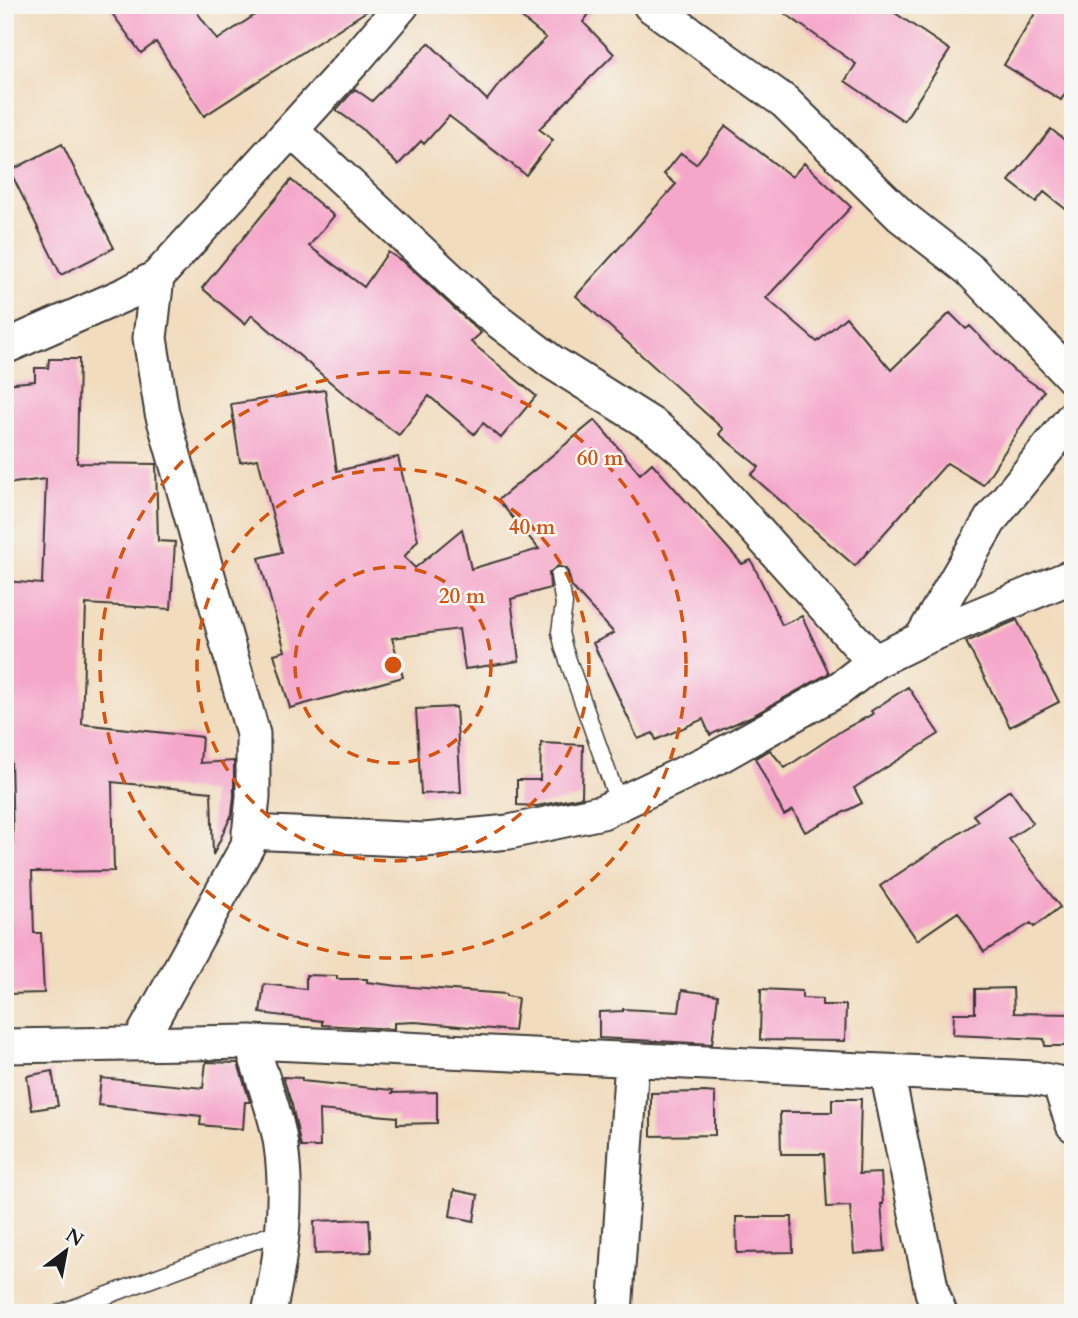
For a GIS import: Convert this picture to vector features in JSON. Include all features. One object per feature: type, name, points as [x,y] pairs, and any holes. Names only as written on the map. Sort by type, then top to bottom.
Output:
[{"type":"street","points":[[5,347],[128,293],[157,277],[292,131],[402,5]]},
{"type":"street","points":[[650,5],[785,102],[901,216],[970,270],[1073,378]]},
{"type":"street","points":[[292,131],[480,307],[552,362],[657,428],[690,456],[874,662]]},
{"type":"street","points":[[139,1043],[248,845],[253,797],[253,734],[162,413],[150,338],[157,277]]},
{"type":"street","points":[[921,639],[991,519],[1073,417]]},
{"type":"street","points":[[249,832],[425,840],[509,832],[602,812],[716,758],[839,689],[874,662],[921,639],[1073,576]]},
{"type":"street","points":[[251,1042],[281,1144],[286,1203],[278,1271],[269,1313]]},
{"type":"street","points":[[5,1046],[251,1042],[1034,1078],[1066,1084],[1073,1125]]},
{"type":"street","points":[[615,1313],[632,1060]]},
{"type":"street","points":[[887,1072],[932,1292],[940,1313]]},
{"type":"lane","points":[[559,576],[564,604],[561,632],[564,649],[619,804]]},
{"type":"lane","points":[[60,1313],[283,1230]]},
{"type":"building","points":[[106,5],[192,5],[217,40],[270,5],[376,5],[204,116],[156,42],[141,53]]},
{"type":"building","points":[[506,5],[596,5],[583,22],[614,54],[539,129],[553,140],[526,175],[449,116],[424,144],[421,141],[398,165],[361,128],[336,110],[355,89],[372,101],[429,43],[487,100],[500,83],[546,38]]},
{"type":"building","points":[[773,5],[883,5],[950,50],[904,121],[845,81],[856,64]]},
{"type":"building","points":[[1040,5],[1073,5],[1073,80],[1061,100],[1004,65]]},
{"type":"building","points":[[726,126],[792,177],[804,163],[851,207],[766,298],[817,342],[846,317],[891,370],[950,313],[966,329],[970,326],[1013,370],[1044,391],[983,485],[947,463],[855,566],[751,475],[759,467],[719,434],[723,429],[576,296],[676,184],[664,174],[681,153],[696,164]]},
{"type":"building","points":[[1051,129],[1073,147],[1073,215],[1044,192],[1036,202],[1009,181]]},
{"type":"building","points":[[62,144],[114,248],[61,275],[10,171]]},
{"type":"building","points":[[291,180],[334,216],[309,246],[364,287],[388,252],[405,263],[481,333],[471,342],[536,396],[501,438],[483,423],[474,434],[429,396],[399,435],[343,393],[252,315],[245,324],[202,288]]},
{"type":"building","points":[[49,359],[79,359],[77,463],[156,464],[158,541],[175,542],[171,609],[86,604],[82,724],[202,737],[200,763],[234,761],[234,796],[232,814],[213,855],[211,792],[112,782],[114,871],[32,872],[34,933],[41,933],[44,993],[5,994],[5,844],[13,844],[10,718],[5,718],[8,635],[5,635],[5,581],[42,584],[46,479],[5,484],[5,384],[35,381],[35,368],[48,368]]},
{"type":"building","points":[[325,390],[337,471],[398,457],[418,540],[404,557],[415,568],[462,529],[471,569],[539,549],[498,500],[595,420],[640,474],[652,463],[742,564],[751,560],[782,625],[802,616],[829,673],[752,716],[710,735],[703,719],[656,740],[653,733],[638,739],[593,643],[614,633],[572,587],[567,569],[558,566],[549,573],[550,588],[511,599],[519,661],[465,669],[459,629],[392,638],[403,677],[290,708],[274,654],[285,651],[259,558],[282,552],[258,459],[240,462],[231,404]]},
{"type":"building","points":[[1017,620],[1059,702],[1010,727],[966,642]]},
{"type":"building","points":[[908,687],[939,734],[854,788],[862,803],[805,832],[793,810],[784,815],[755,758],[770,750],[785,768],[844,729],[873,714],[871,711]]},
{"type":"building","points":[[456,707],[461,792],[421,794],[416,709]]},
{"type":"building","points":[[541,743],[583,745],[582,797],[537,806],[517,805],[517,780],[540,780]]},
{"type":"building","points":[[1010,790],[1033,823],[1009,839],[1060,907],[1034,927],[1031,923],[984,952],[958,912],[917,940],[880,886],[978,821],[973,815]]},
{"type":"building","points":[[306,975],[367,979],[367,982],[398,986],[506,994],[518,998],[514,1031],[415,1022],[394,1023],[394,1029],[322,1025],[322,1021],[260,1013],[264,984],[306,989]]},
{"type":"building","points":[[1013,988],[1014,1013],[1073,1014],[1073,1046],[1045,1046],[1044,1039],[953,1035],[954,1013],[975,1013],[975,989]]},
{"type":"building","points":[[761,989],[802,991],[802,998],[822,999],[822,1005],[846,1005],[845,1041],[760,1040]]},
{"type":"building","points":[[682,990],[718,995],[712,1044],[599,1038],[599,1012],[623,1009],[679,1012]]},
{"type":"building","points":[[206,1062],[238,1063],[250,1102],[245,1102],[243,1129],[200,1125],[201,1116],[98,1105],[101,1078],[203,1088]]},
{"type":"building","points":[[52,1071],[58,1106],[32,1110],[27,1076]]},
{"type":"building","points":[[283,1077],[393,1090],[392,1093],[437,1092],[437,1123],[397,1124],[397,1117],[319,1110],[320,1147],[301,1147]]},
{"type":"building","points":[[651,1093],[715,1093],[715,1135],[651,1136]]},
{"type":"building","points":[[832,1099],[861,1099],[859,1174],[881,1173],[885,1251],[854,1254],[850,1206],[827,1207],[824,1154],[781,1154],[780,1112],[832,1112]]},
{"type":"building","points":[[454,1190],[478,1195],[474,1221],[450,1216]]},
{"type":"building","points":[[736,1217],[792,1217],[793,1252],[737,1253]]},
{"type":"building","points":[[369,1219],[371,1252],[315,1254],[314,1221]]}]
